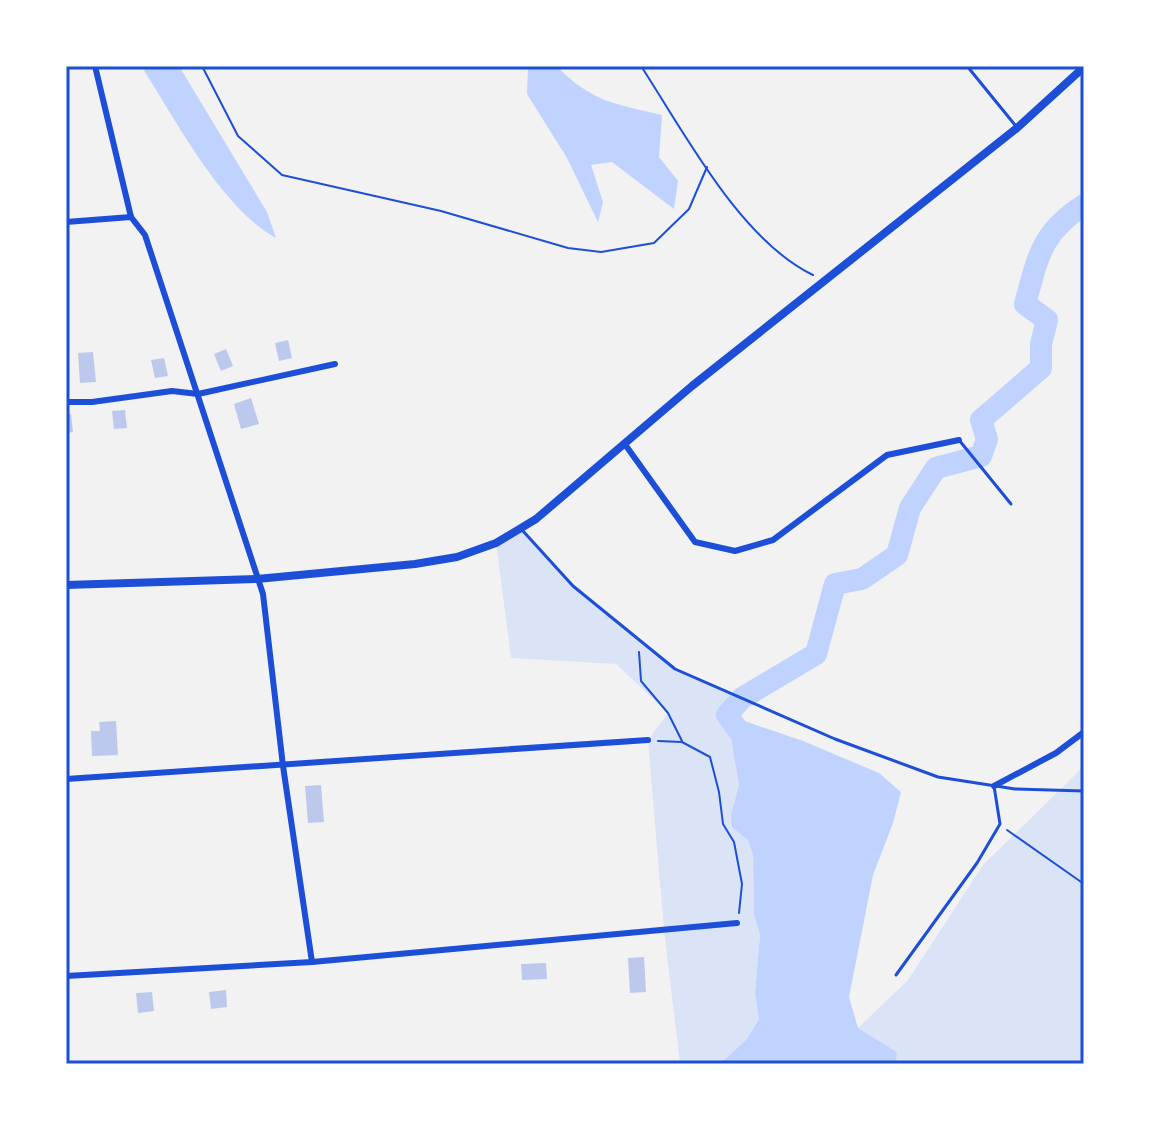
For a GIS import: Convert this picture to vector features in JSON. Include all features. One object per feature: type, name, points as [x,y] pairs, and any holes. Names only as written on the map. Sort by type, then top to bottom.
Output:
[{"type":"street","points":[[95,66],[131,217],[145,235],[263,594],[283,766],[312,962]]},
{"type":"street","points":[[66,585],[257,579],[415,564],[457,557],[496,543],[536,519],[692,386],[1017,128],[1084,67]]},
{"type":"street","points":[[66,222],[131,217]]},
{"type":"street","points":[[66,402],[92,402],[172,391],[198,394],[335,364]]},
{"type":"street","points":[[624,443],[695,542],[735,551],[773,540],[887,455],[959,440]]},
{"type":"street","points":[[994,786],[1056,753],[1084,732]]},
{"type":"street","points":[[66,779],[648,740]]},
{"type":"street","points":[[66,976],[312,962],[737,923]]},
{"type":"lane","points":[[967,66],[1017,128]]},
{"type":"lane","points":[[959,440],[1011,504]]},
{"type":"lane","points":[[520,529],[573,586],[675,669],[835,739],[938,777],[1015,789],[1084,791]]},
{"type":"lane","points":[[896,975],[977,863],[1000,824],[994,786]]},
{"type":"path","points":[[202,66],[238,136],[282,175],[441,211],[568,248],[601,252],[654,243],[689,209],[707,167]]},
{"type":"path","points":[[641,66],[751,228],[801,269],[825,280]]},
{"type":"path","points":[[638,639],[641,681],[668,713],[682,742]]},
{"type":"path","points":[[648,740],[682,742],[710,757],[723,824],[734,842],[742,884],[737,923]]},
{"type":"path","points":[[1000,824],[1084,884]]},
{"type":"shaded area","points":[[520,529],[573,586],[674,669],[742,698],[727,715],[739,785],[731,814],[748,840],[753,855],[754,914],[760,935],[755,993],[759,1019],[746,1040],[720,1064],[680,1064],[664,930],[648,740],[668,713],[616,664],[511,658],[496,543]]},
{"type":"shaded area","points":[[1084,766],[1084,1064],[896,1064],[897,1052],[858,1028],[908,980],[983,865]]},
{"type":"water","points":[[143,66],[179,66],[267,212],[276,238],[237,207],[220,186]]},
{"type":"water","points":[[528,66],[556,66],[593,95],[662,115],[659,157],[678,181],[674,209],[612,162],[591,165],[603,202],[598,222],[567,158],[527,94]]},
{"type":"water","points":[[727,715],[803,741],[879,773],[901,792],[873,875],[849,997],[858,1028],[897,1052],[896,1064],[720,1064],[746,1040],[759,1019],[755,993],[760,935],[754,914],[753,855],[748,840],[732,827],[731,814],[739,785]]},
{"type":"building","points":[[288,340],[292,358],[279,361],[275,343]]},
{"type":"building","points":[[226,349],[233,366],[221,371],[214,354]]},
{"type":"building","points":[[93,352],[96,382],[80,383],[78,353]]},
{"type":"building","points":[[164,358],[168,376],[155,378],[151,360]]},
{"type":"building","points":[[251,398],[259,424],[241,429],[234,404]]},
{"type":"building","points":[[125,410],[127,428],[114,429],[112,411]]},
{"type":"building","points":[[71,414],[73,432],[66,433],[66,415]]},
{"type":"building","points":[[116,721],[118,755],[92,756],[91,731],[100,731],[99,722]]},
{"type":"building","points":[[321,785],[324,822],[308,823],[305,786]]},
{"type":"building","points":[[644,957],[646,992],[630,993],[628,958]]},
{"type":"building","points":[[546,963],[547,979],[522,980],[521,964]]},
{"type":"building","points":[[226,990],[227,1007],[211,1009],[209,992]]},
{"type":"building","points":[[152,992],[154,1011],[138,1013],[136,993]]},
{"type":"waterway","points":[[744,738],[727,715],[742,698],[816,654],[835,584],[862,579],[897,555],[910,508],[936,468],[981,456],[987,439],[981,420],[1041,368],[1041,344],[1047,320],[1025,304],[1049,236],[1069,215],[1084,205]]}]
